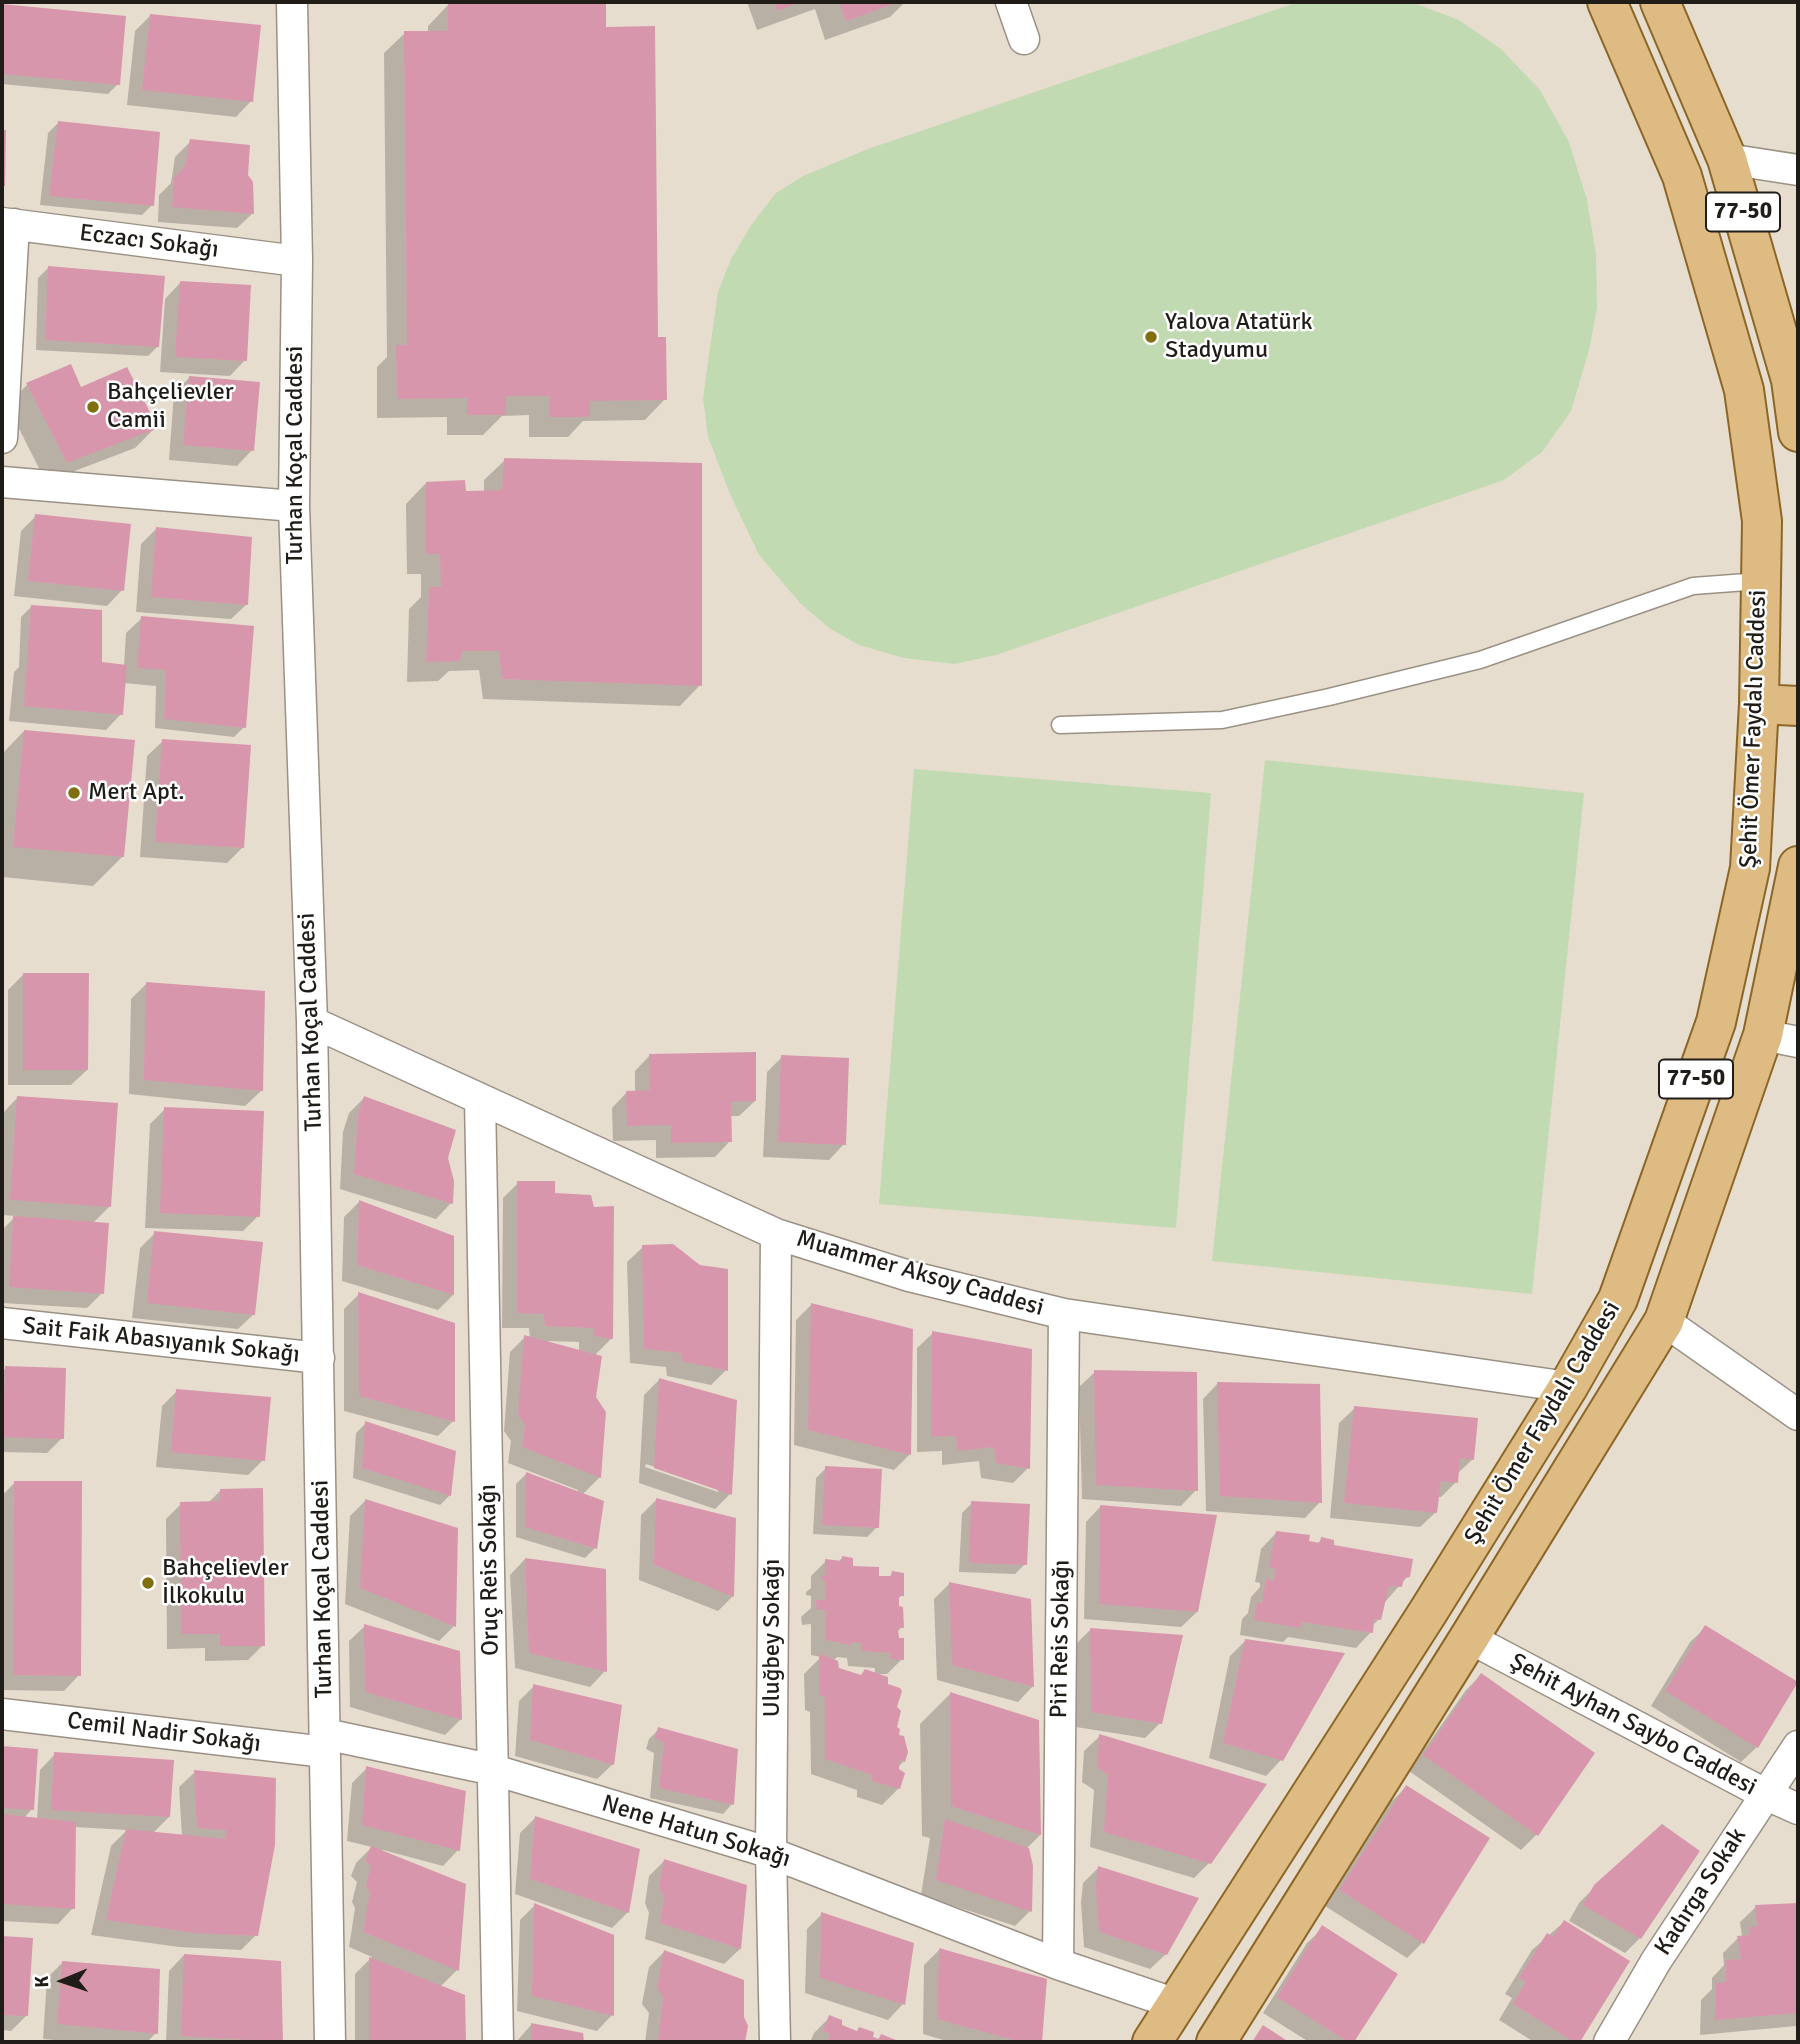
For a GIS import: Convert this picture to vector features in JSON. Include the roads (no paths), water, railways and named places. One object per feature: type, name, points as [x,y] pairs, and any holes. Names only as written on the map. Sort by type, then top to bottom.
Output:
[{"type":"main road","name":"Şehit Ömer Faydalı Caddesi","points":[[1153,2042],[1428,1612],[1568,1387],[1618,1298],[1716,1022],[1750,868],[1759,704],[1762,521],[1744,390],[1682,176],[1607,2]]},
{"type":"main road","name":"77-50","points":[[1660,2],[1727,159],[1791,380],[1798,432]]},
{"type":"main road","points":[[1759,704],[1798,706]]},
{"type":"main road","name":"Şehit Ömer Faydalı Caddesi","points":[[1216,2042],[1664,1321],[1781,1039],[1798,866]]},
{"type":"street","name":"Turhan Koçal Caddesi","points":[[292,2],[297,261],[294,506],[312,1022],[330,2042]]},
{"type":"street","points":[[1011,2],[1024,39]]},
{"type":"street","points":[[1727,159],[1798,170]]},
{"type":"street","name":"Eczacı Sokağı","points":[[8,223],[297,261]]},
{"type":"street","points":[[2,438],[8,223]]},
{"type":"street","points":[[2,482],[294,506]]},
{"type":"street","name":"Muammer Aksoy Caddesi","points":[[312,1022],[776,1234],[909,1276],[1064,1314],[1568,1387]]},
{"type":"street","name":"Oruç Reis Sokağı","points":[[480,1099],[498,2042]]},
{"type":"street","name":"Uluğbey Sokağı","points":[[775,2042],[771,1853],[776,1234]]},
{"type":"street","name":"Piri Reis Sokağı","points":[[1058,1964],[1064,1314]]},
{"type":"street","points":[[1664,1321],[1798,1415]]},
{"type":"street","name":"Sait Faik Abasıyanık Sokağı","points":[[2,1323],[319,1358]]},
{"type":"street","name":"Şehit Ayhan Saybo Caddesi","points":[[1469,1638],[1798,1809]]},
{"type":"street","name":"Cemil Nadir Sokağı","points":[[2,1714],[325,1743]]},
{"type":"street","name":"Nene Hatun Sokağı","points":[[325,1743],[494,1770],[771,1853],[1058,1964],[1176,2004]]},
{"type":"street","name":"Kadırga Sokak","points":[[1609,2042],[1656,1961],[1798,1746]]},
{"type":"lane","points":[[1060,726],[1222,720],[1480,660],[1693,586],[1760,581]]},
{"type":"place","name":"Yalova Atatürk Stadyumu","points":[[1151,337]]},
{"type":"place","name":"Bahçelievler Camii","points":[[93,407]]},
{"type":"place","name":"Mert Apt.","points":[[74,793]]},
{"type":"place","name":"Bahçelievler İlkokulu","points":[[148,1583]]}]
